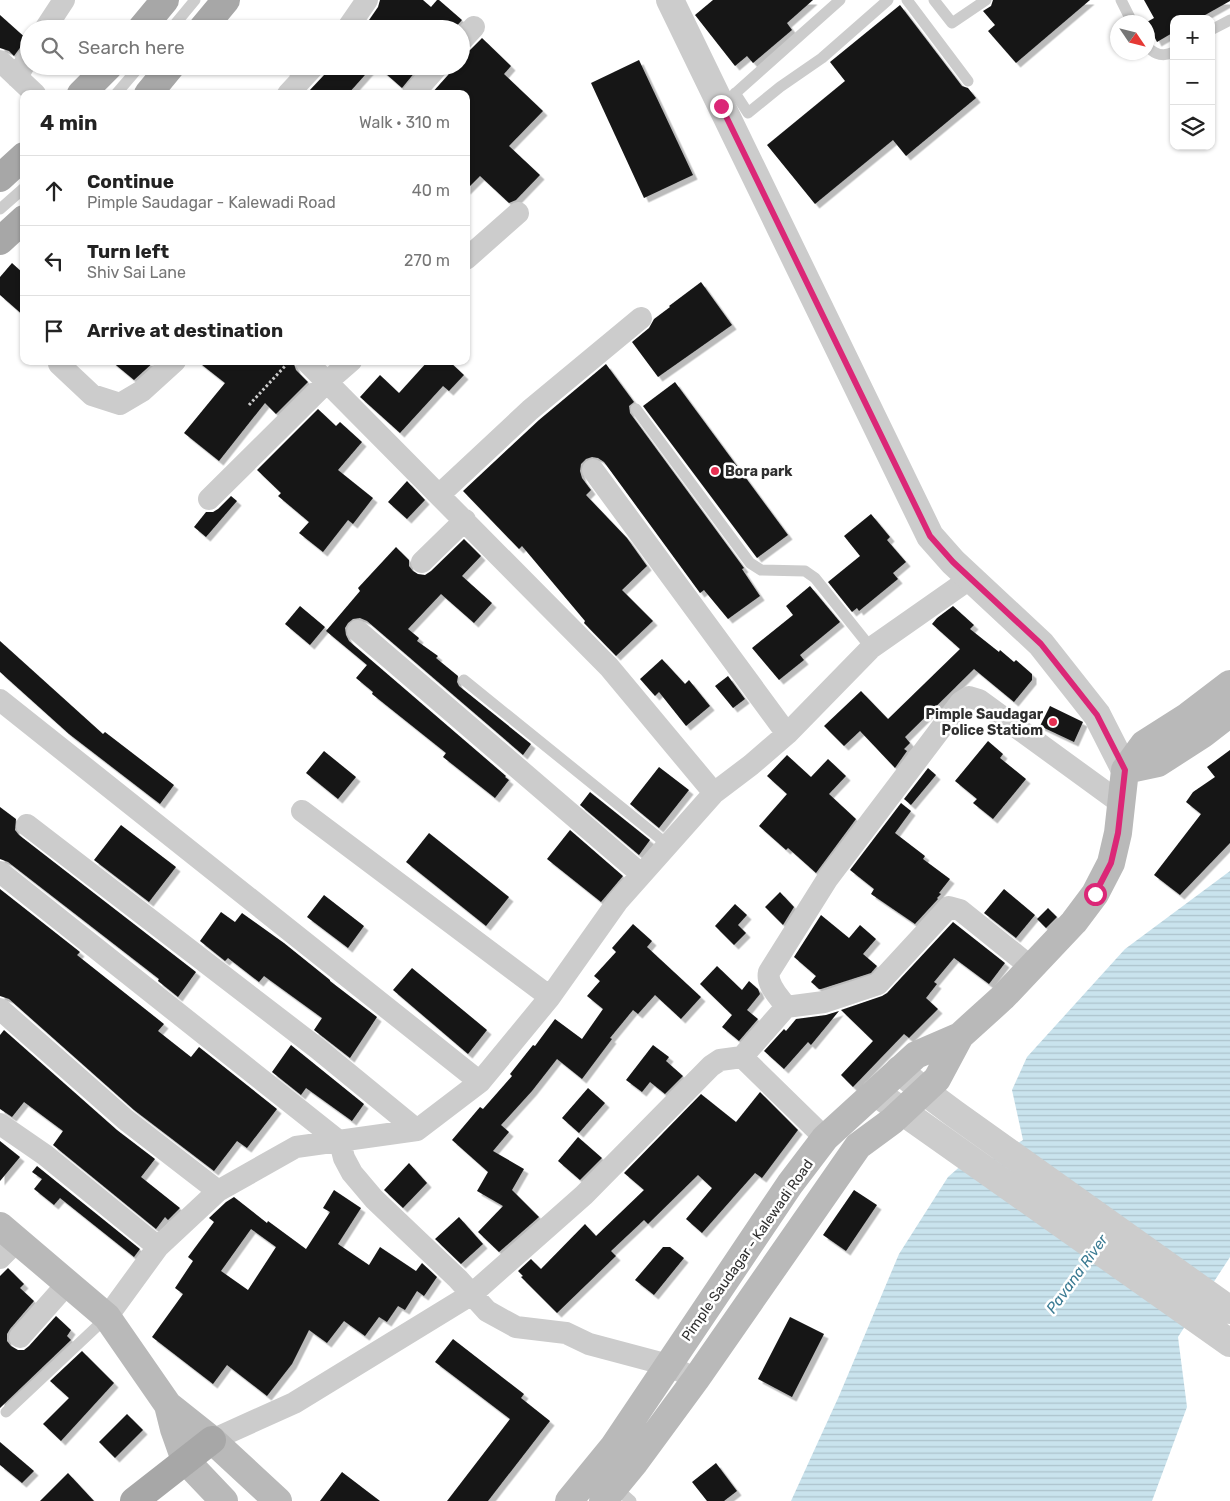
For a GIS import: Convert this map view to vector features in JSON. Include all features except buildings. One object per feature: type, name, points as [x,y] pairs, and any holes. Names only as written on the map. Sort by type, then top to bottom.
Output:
[{"type":"main road","points":[[148,20],[165,0]]},
{"type":"main road","points":[[209,20],[226,0]]},
{"type":"main road","points":[[85,90],[100,75]]},
{"type":"main road","points":[[151,90],[163,75]]},
{"type":"main road","points":[[0,178],[20,160]]},
{"type":"main road","points":[[0,241],[20,224]]},
{"type":"main road","points":[[1125,770],[1144,744],[1188,716],[1230,684]]},
{"type":"main road","points":[[1125,770],[1158,763],[1230,713]]},
{"type":"main road","name":"Pimple Saudagar - Kalewadi Road","points":[[569,1501],[614,1446],[790,1184],[825,1138],[916,1055],[960,1036],[1003,997],[1074,922],[1095,894],[1111,863],[1118,833],[1125,770]]},
{"type":"main road","name":"Pimple Saudagar - Kalewadi Road","points":[[616,1496],[635,1462],[858,1146],[902,1112],[937,1079],[960,1036]]},
{"type":"main road","points":[[6,1242],[67,1284],[107,1317],[168,1405],[212,1440],[278,1501]]},
{"type":"main road","points":[[168,1405],[185,1460],[224,1501]]},
{"type":"main road","points":[[134,1501],[212,1440]]},
{"type":"street","points":[[51,20],[64,0]]},
{"type":"street","points":[[353,20],[367,0]]},
{"type":"street","points":[[670,0],[728,99],[930,536],[953,562],[1041,644],[1097,715],[1125,770]]},
{"type":"street","points":[[0,60],[31,90]]},
{"type":"street","points":[[18,77],[20,73]]},
{"type":"street","points":[[292,90],[306,75]]},
{"type":"street","points":[[416,90],[430,75]]},
{"type":"street","points":[[470,255],[518,213]]},
{"type":"street","points":[[440,495],[530,410],[642,318]]},
{"type":"street","points":[[60,365],[92,396],[120,404],[142,391],[171,365]]},
{"type":"street","points":[[310,365],[609,667],[714,793]]},
{"type":"street","points":[[208,499],[347,365]]},
{"type":"street","points":[[593,470],[787,734]]},
{"type":"street","points":[[422,562],[465,520]]},
{"type":"street","points":[[107,1317],[158,1247],[218,1191],[296,1147],[417,1130],[480,1082],[550,997],[618,901],[714,793],[787,734],[871,648],[970,578]]},
{"type":"street","points":[[358,631],[641,874]]},
{"type":"street","points":[[786,1006],[769,983],[769,972],[828,878],[961,702],[969,697],[979,700],[1122,804]]},
{"type":"street","points":[[0,700],[480,1082]]},
{"type":"street","points":[[302,811],[550,997]]},
{"type":"street","points":[[27,825],[302,1036],[417,1130]]},
{"type":"street","points":[[0,872],[340,1142],[344,1158],[352,1172],[374,1199],[472,1294],[487,1311],[516,1326],[566,1333],[589,1344],[668,1365],[696,1378]]},
{"type":"street","points":[[212,1440],[294,1403],[472,1294],[584,1195],[711,1066],[720,1060],[742,1057],[786,1006],[824,1002],[878,984],[949,907],[960,910],[1031,967]]},
{"type":"street","points":[[0,1009],[126,1120],[218,1191]]},
{"type":"street","points":[[742,1057],[825,1138]]},
{"type":"street","points":[[899,1070],[955,1114],[1230,1310]]},
{"type":"street","points":[[875,1092],[1230,1343]]},
{"type":"street","points":[[0,1124],[45,1155],[158,1247]]},
{"type":"street","points":[[20,1337],[67,1284]]},
{"type":"lane","points":[[178,20],[195,0]]},
{"type":"lane","points":[[840,0],[728,99],[748,113],[780,86],[822,58],[888,0]]},
{"type":"lane","points":[[907,0],[968,81]]},
{"type":"lane","points":[[934,0],[952,23],[986,0]]},
{"type":"lane","points":[[1121,0],[1128,15]]},
{"type":"lane","points":[[1215,28],[1230,20]]},
{"type":"lane","points":[[1155,54],[1170,53]]},
{"type":"lane","points":[[119,90],[132,75]]},
{"type":"lane","points":[[0,210],[20,192]]},
{"type":"lane","points":[[636,409],[750,563],[760,570],[805,571],[815,578],[871,648]]},
{"type":"lane","points":[[464,680],[668,845]]},
{"type":"lane","points":[[6,1412],[107,1317]]},
{"type":"path","points":[[249,405],[285,365]]},
{"type":"water","name":"Pavana River","points":[[1230,871],[1230,1257],[1178,1337],[1187,1407],[1152,1501],[791,1501],[839,1396],[899,1254],[948,1177],[972,1156],[991,1159],[1023,1140],[1012,1090],[1027,1057],[1125,949]]},
{"type":"place","name":"Bora park","points":[[715,471]]},
{"type":"place","name":"Pimple Saudagar Police Statiom","points":[[1053,722]]},
{"type":"route","points":[[721,106],[930,536],[953,562],[1041,644],[1097,715],[1125,770],[1118,833],[1111,863],[1095,894]]}]
